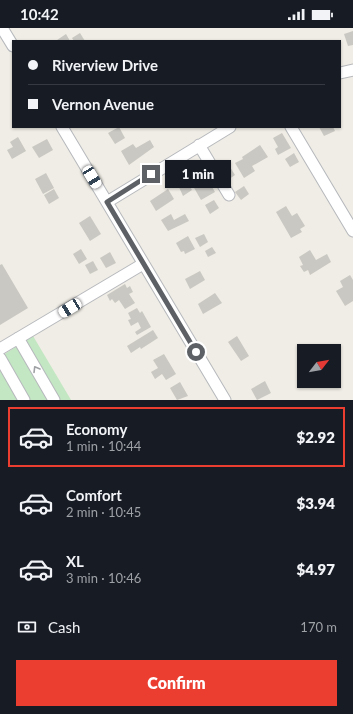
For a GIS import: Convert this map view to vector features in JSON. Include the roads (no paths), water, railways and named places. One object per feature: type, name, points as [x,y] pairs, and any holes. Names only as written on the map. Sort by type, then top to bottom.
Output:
[{"type":"street","points":[[2,28],[12,44]]},
{"type":"street","points":[[341,73],[353,70]]},
{"type":"street","points":[[63,128],[225,400]]},
{"type":"street","points":[[107,202],[199,144],[228,128]]},
{"type":"street","points":[[292,128],[353,231]]},
{"type":"street","points":[[199,144],[229,195]]},
{"type":"street","points":[[0,349],[143,264]]},
{"type":"street","points":[[18,338],[54,400]]},
{"type":"street","points":[[0,358],[24,400]]}]
